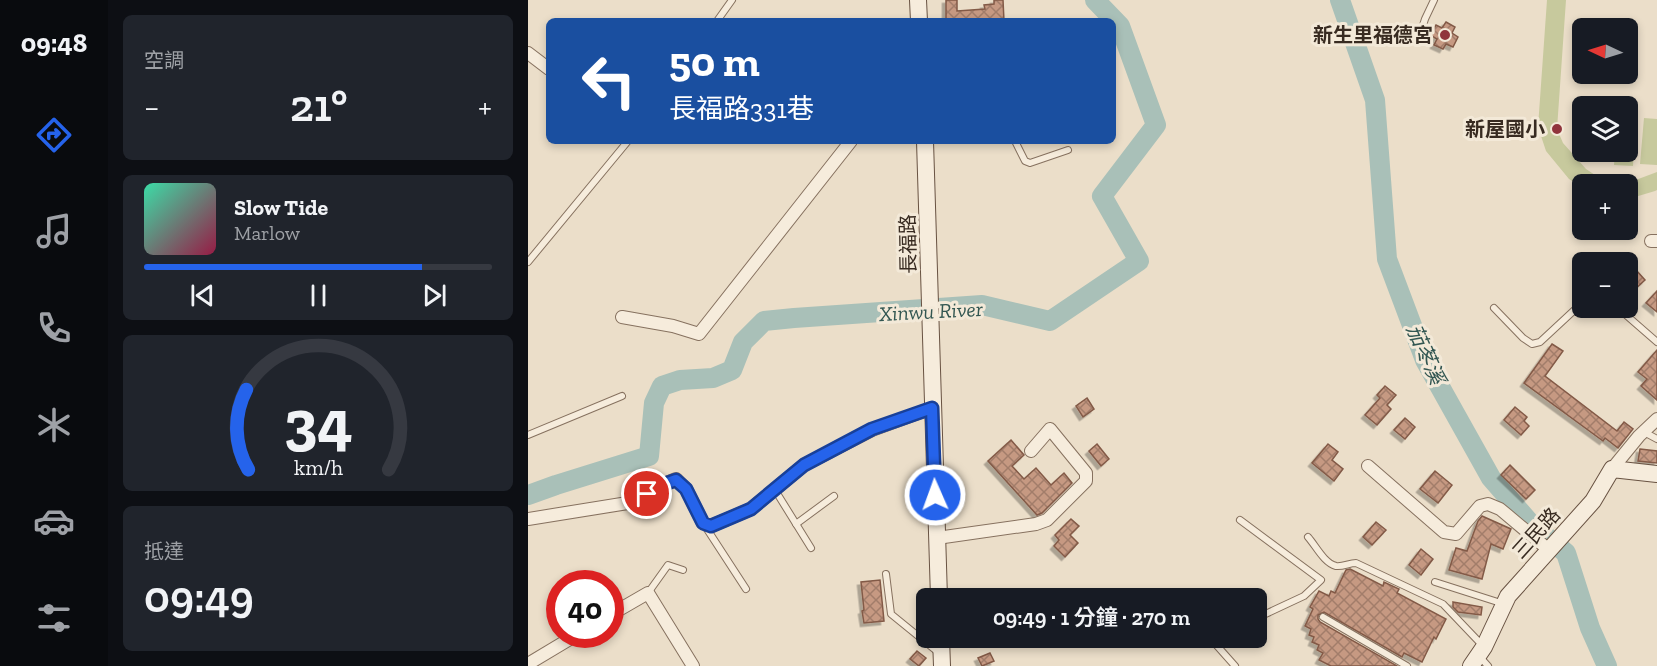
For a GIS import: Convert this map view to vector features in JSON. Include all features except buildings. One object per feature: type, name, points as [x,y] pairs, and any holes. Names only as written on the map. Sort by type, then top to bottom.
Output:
[{"type":"street","points":[[918,0],[919,18]]},
{"type":"street","points":[[528,53],[546,67]]},
{"type":"street","points":[[622,317],[674,326],[699,334],[849,144]]},
{"type":"street","name":"長福路","points":[[925,144],[939,588]]},
{"type":"street","points":[[528,519],[634,502],[659,486],[676,480],[686,489],[703,523],[711,526],[751,509],[804,465],[872,429],[932,408]]},
{"type":"street","points":[[1612,469],[1657,419]]},
{"type":"street","points":[[937,538],[1036,524],[1047,520],[1086,481],[1086,473],[1050,429],[1030,451]]},
{"type":"street","points":[[1368,466],[1444,532],[1456,534],[1480,506],[1488,504],[1500,509],[1552,546]]},
{"type":"street","points":[[1612,469],[1657,474]]},
{"type":"street","name":"三民路","points":[[1481,658],[1508,596],[1593,501],[1612,469]]},
{"type":"street","points":[[624,607],[648,593],[693,666]]},
{"type":"street","points":[[528,664],[555,648]]},
{"type":"lane","points":[[719,18],[732,0]]},
{"type":"lane","points":[[1419,38],[1434,0]]},
{"type":"lane","points":[[528,262],[626,144]]},
{"type":"lane","points":[[1016,144],[1025,161],[1030,162],[1068,150]]},
{"type":"lane","points":[[1494,308],[1523,338],[1532,344],[1540,342],[1572,312]]},
{"type":"lane","points":[[1629,318],[1657,342]]},
{"type":"lane","points":[[528,435],[622,396]]},
{"type":"lane","points":[[1644,432],[1657,439]]},
{"type":"lane","points":[[774,490],[811,548]]},
{"type":"lane","points":[[796,524],[834,496]]},
{"type":"lane","points":[[1240,520],[1321,580],[1305,596],[1267,613]]},
{"type":"lane","points":[[703,523],[746,589]]},
{"type":"lane","points":[[1308,537],[1327,561],[1335,566],[1342,566],[1348,562],[1356,563],[1443,604],[1481,658]]},
{"type":"lane","points":[[648,593],[668,564],[683,570]]},
{"type":"lane","points":[[886,574],[891,614],[942,661]]},
{"type":"lane","points":[[1435,582],[1504,604]]},
{"type":"lane","points":[[1323,617],[1407,666]]},
{"type":"lane","points":[[1219,648],[1234,666]]},
{"type":"green space","points":[[1547,0],[1566,0],[1557,129],[1563,143],[1572,153],[1572,162],[1580,162],[1594,174],[1572,174],[1572,181],[1569,179],[1546,151],[1538,127]]},
{"type":"green space","points":[[1644,118],[1657,119],[1657,165],[1640,164]]},
{"type":"green space","points":[[1614,162],[1633,162],[1633,166],[1614,165]]},
{"type":"green space","points":[[1657,172],[1657,190],[1638,196],[1638,179]]},
{"type":"waterway","name":"Xinwu River","points":[[1095,0],[1112,18]]},
{"type":"waterway","name":"茄苳溪","points":[[1340,0],[1375,100],[1387,259],[1425,360],[1491,478],[1531,524],[1566,553],[1590,628],[1607,666]]},
{"type":"waterway","name":"Xinwu River","points":[[528,495],[649,456],[654,403],[662,386],[680,380],[713,378],[732,370],[743,342],[764,321],[982,305],[1050,321],[1139,261],[1102,196],[1156,125],[1120,26],[1116,22]]},
{"type":"place","name":"新生里福德宮","points":[[1445,35]]},
{"type":"place","name":"新屋國小","points":[[1557,129]]},
{"type":"route","points":[[647,494],[659,486],[676,480],[686,489],[703,523],[711,526],[751,509],[804,465],[872,429],[932,408],[935,495]]}]
